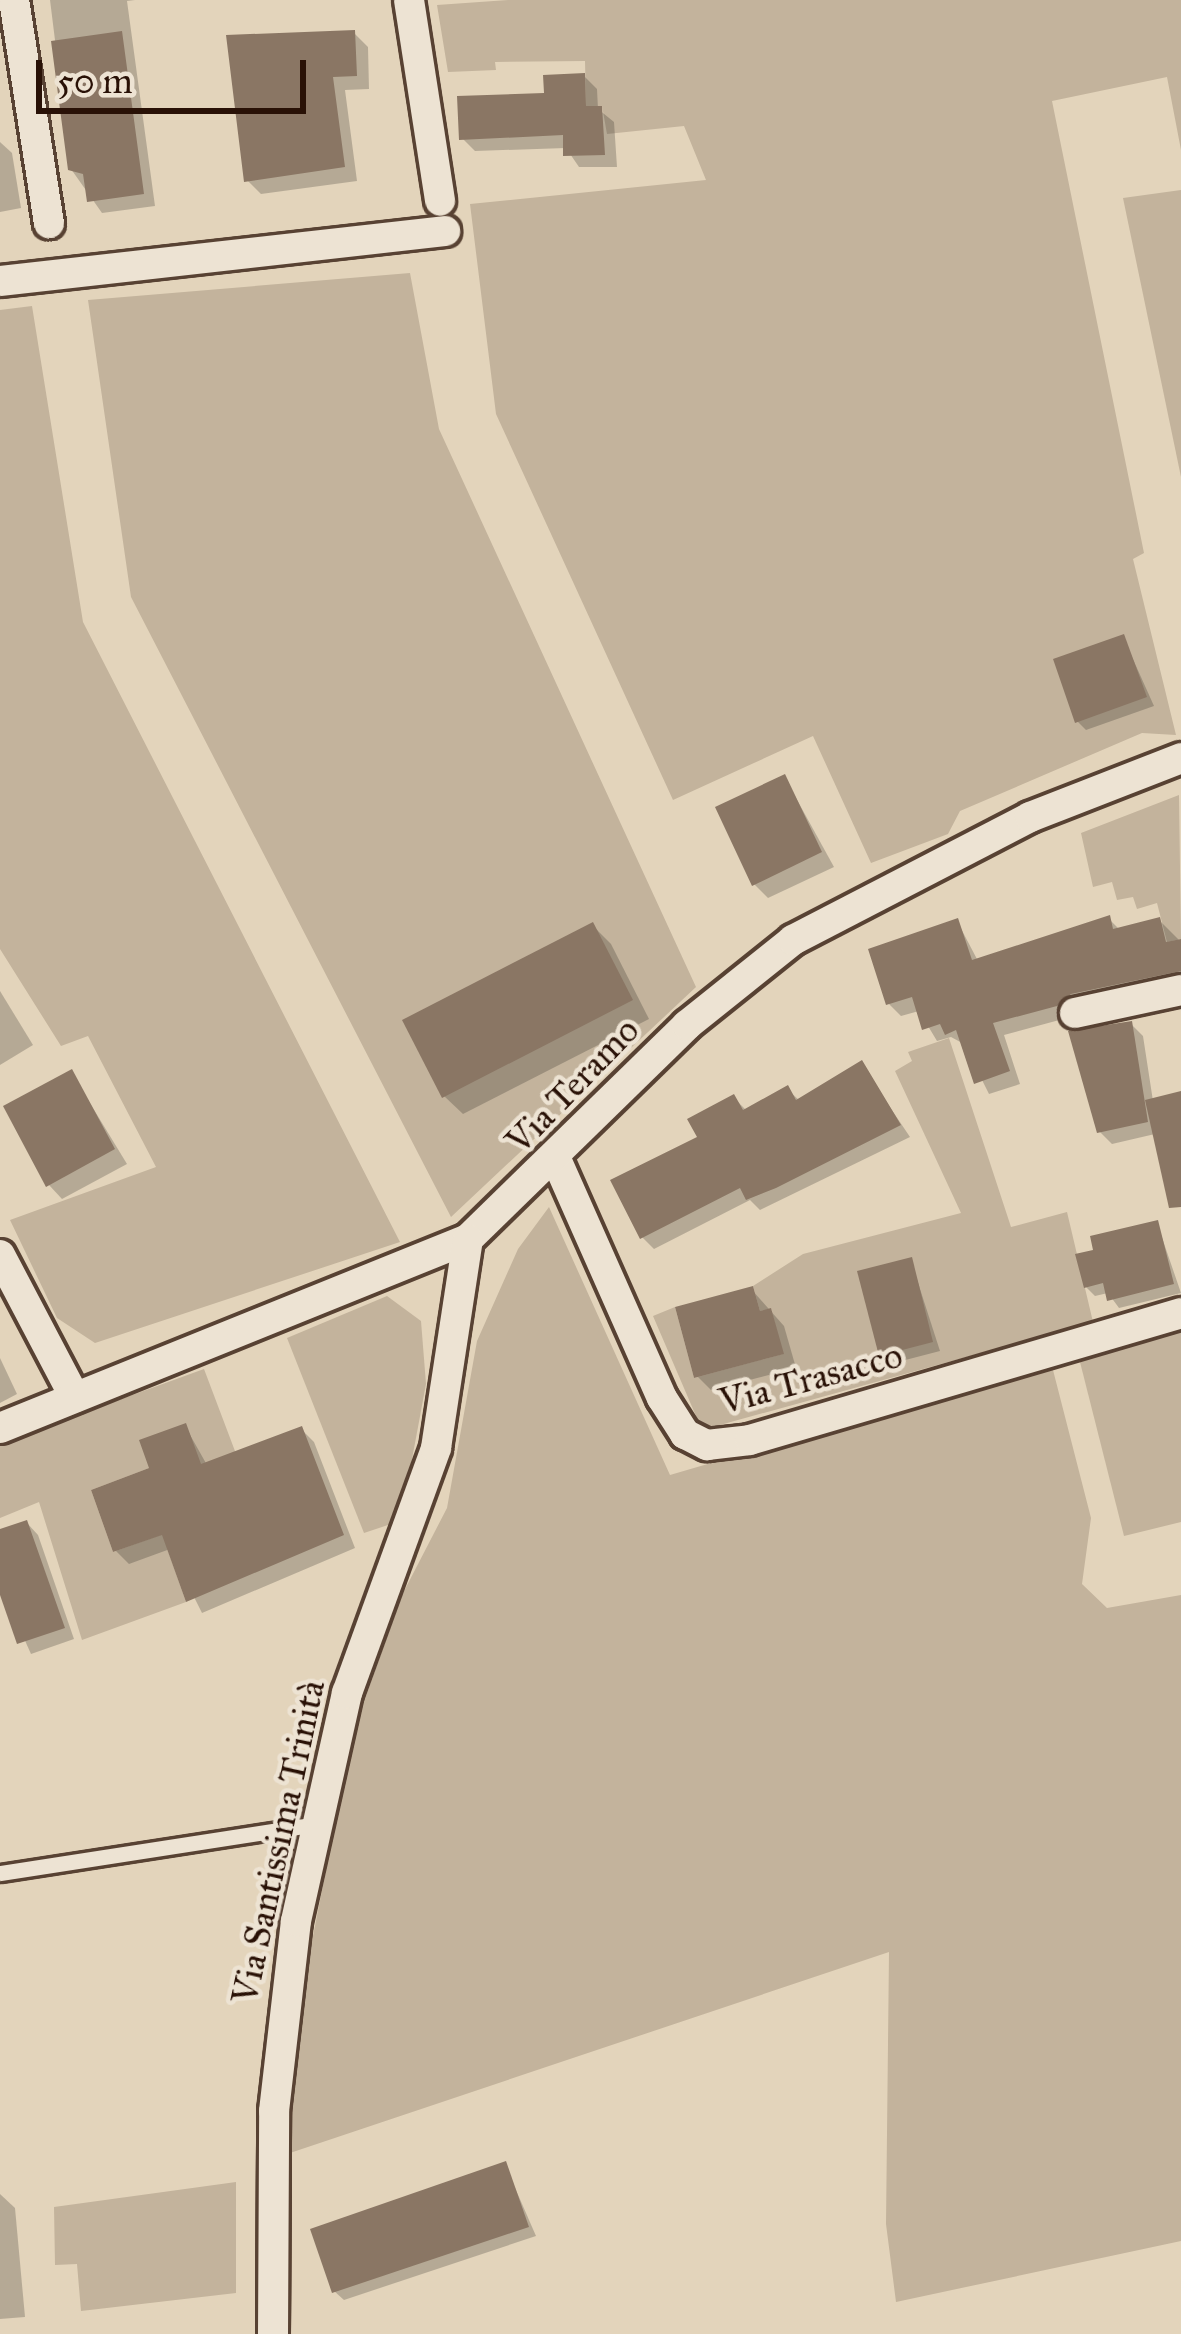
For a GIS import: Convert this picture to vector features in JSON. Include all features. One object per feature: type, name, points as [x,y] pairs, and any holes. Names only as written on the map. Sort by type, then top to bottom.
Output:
[{"type":"street","points":[[14,0],[49,223]]},
{"type":"street","points":[[0,281],[442,216],[409,0]]},
{"type":"street","name":"Via Teramo","points":[[0,1428],[468,1239],[556,1159],[687,1025],[793,940],[1030,817],[1181,758]]},
{"type":"street","points":[[1075,1013],[1181,990]]},
{"type":"street","name":"Via Trasacco","points":[[556,1159],[662,1398],[677,1425],[707,1445],[750,1440],[1181,1313]]},
{"type":"street","name":"Via Santissima Trinità","points":[[273,2334],[276,2086],[315,1824],[346,1693],[436,1448],[468,1239]]},
{"type":"street","points":[[0,1255],[75,1398]]},
{"type":"lane","points":[[0,1873],[315,1824]]},
{"type":"shaded area","points":[[508,0],[1181,0],[1181,150],[1167,77],[1052,101],[1144,553],[1133,559],[1176,735],[1142,733],[960,811],[948,834],[871,863],[813,736],[673,800],[496,414],[470,204],[706,180],[684,126],[607,134],[602,106],[586,106],[585,61],[495,62],[496,70],[448,72],[437,5]]},
{"type":"shaded area","points":[[1181,190],[1181,477],[1123,198]]},
{"type":"shaded area","points":[[410,273],[439,429],[696,987],[451,1217],[131,597],[88,300]]},
{"type":"shaded area","points":[[32,306],[83,622],[400,1242],[95,1343],[57,1318],[10,1220],[156,1167],[88,1036],[61,1046],[0,949],[0,310]]},
{"type":"shaded area","points":[[1179,795],[1181,939],[1167,942],[1157,903],[1137,909],[1133,897],[1117,900],[1112,882],[1093,887],[1081,833]]},
{"type":"shaded area","points":[[949,1038],[1011,1227],[1067,1212],[1093,1322],[702,1430],[653,1316],[675,1307],[694,1378],[783,1354],[771,1309],[760,1311],[753,1286],[803,1254],[961,1213],[895,1071],[912,1061],[908,1052]]},
{"type":"shaded area","points":[[549,1207],[670,1475],[1041,1366],[1053,1370],[1091,1518],[1082,1584],[1107,1608],[1181,1595],[1181,2241],[896,2302],[886,2224],[889,1952],[284,2155],[300,2002],[353,1733],[401,1597],[447,1508],[477,1341],[518,1249]]},
{"type":"shaded area","points":[[387,1296],[421,1321],[426,1384],[404,1502],[391,1524],[364,1533],[287,1338]]},
{"type":"shaded area","points":[[1181,1329],[1181,1522],[1124,1536],[1080,1362],[1090,1352]]},
{"type":"shaded area","points":[[204,1369],[258,1512],[167,1548],[186,1602],[82,1640],[39,1502],[0,1518],[0,1443]],"holes":[[[149,1468],[205,1519],[113,1552],[91,1490]]]},
{"type":"shaded area","points":[[236,2182],[236,2293],[81,2311],[77,2264],[55,2265],[54,2207]]},
{"type":"building","points":[[355,30],[357,76],[333,77],[345,167],[244,182],[226,35]]},
{"type":"building","points":[[122,31],[144,194],[87,202],[83,174],[68,170],[51,41]]},
{"type":"building","points":[[585,73],[586,106],[602,106],[605,155],[563,156],[563,135],[459,140],[457,96],[544,93],[543,75]]},
{"type":"building","points":[[1124,634],[1147,697],[1075,723],[1053,659]]},
{"type":"building","points":[[785,774],[822,852],[752,886],[715,807]]},
{"type":"building","points":[[1110,915],[1113,929],[1160,917],[1166,942],[1181,939],[1181,971],[1071,994],[1057,1006],[993,1023],[1010,1071],[974,1084],[956,1030],[945,1035],[940,1024],[922,1030],[912,997],[886,1005],[868,949],[958,918],[972,960]]},
{"type":"building","points":[[593,922],[633,1000],[442,1098],[402,1020]]},
{"type":"building","points":[[1132,1021],[1148,1122],[1097,1133],[1068,1031]]},
{"type":"building","points":[[862,1060],[901,1125],[776,1188],[746,1200],[740,1188],[640,1239],[610,1180],[697,1137],[687,1119],[734,1094],[743,1110],[788,1085],[796,1100]]},
{"type":"building","points":[[72,1069],[115,1149],[46,1187],[3,1106]]},
{"type":"building","points":[[1181,1091],[1181,1207],[1169,1208],[1145,1100]]},
{"type":"building","points":[[1158,1220],[1174,1284],[1107,1301],[1103,1283],[1084,1288],[1075,1254],[1093,1250],[1090,1236]]},
{"type":"building","points":[[912,1257],[933,1342],[879,1356],[857,1271]]},
{"type":"building","points":[[753,1286],[760,1311],[771,1308],[784,1354],[694,1378],[675,1307]]},
{"type":"building","points":[[186,1423],[201,1464],[302,1426],[344,1535],[186,1602],[162,1535],[113,1552],[91,1490],[149,1468],[139,1440]]},
{"type":"building","points":[[27,1520],[65,1628],[17,1644],[0,1595],[0,1529]]},
{"type":"building","points":[[506,2161],[529,2227],[332,2293],[310,2229]]}]
